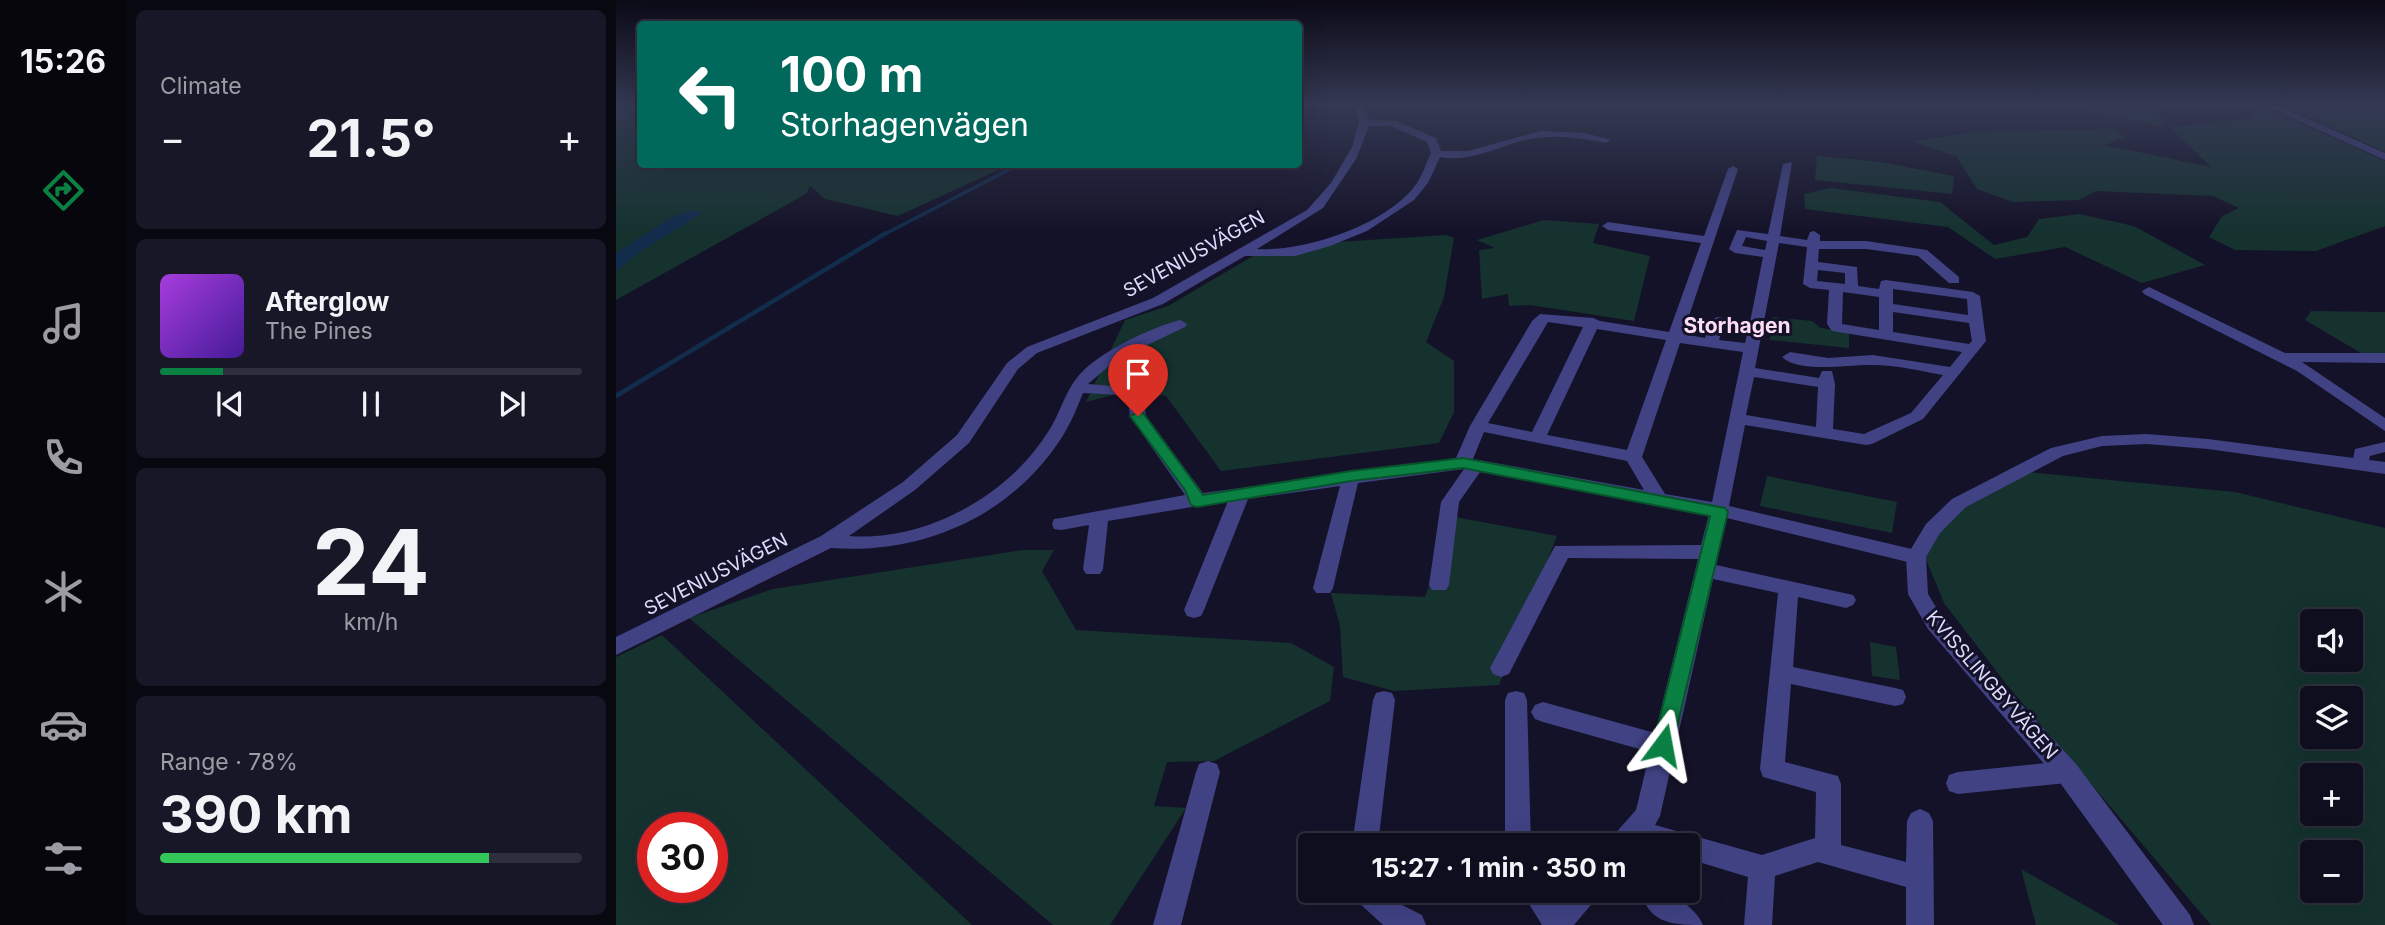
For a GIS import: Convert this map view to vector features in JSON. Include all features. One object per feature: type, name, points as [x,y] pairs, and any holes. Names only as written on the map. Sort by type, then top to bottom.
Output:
[{"type":"street","name":"SEVENIUSVÄGEN","points":[[616,647],[828,541],[937,464],[963,439],[1012,366],[1032,351],[1158,301],[1311,213],[1326,200],[1356,147]]},
{"type":"street","points":[[1240,252],[1297,252],[1326,244],[1364,226],[1407,201],[1420,187],[1436,153],[1434,147]]},
{"type":"street","points":[[1436,153],[1479,151],[1493,147]]},
{"type":"street","points":[[2363,147],[2385,157]]},
{"type":"street","points":[[1632,833],[1647,816],[1719,512],[1788,164]]},
{"type":"street","points":[[1633,457],[1733,169]]},
{"type":"street","points":[[1608,226],[1709,238],[1741,233],[1775,238],[1814,239],[1922,253],[1954,280]]},
{"type":"street","points":[[1738,250],[1735,249],[1741,233]]},
{"type":"street","points":[[1709,238],[1738,250],[1772,255]]},
{"type":"street","points":[[1814,239],[1810,284],[1844,288],[1976,320]]},
{"type":"street","points":[[1812,265],[1852,271],[1833,324],[1843,330],[1974,349]]},
{"type":"street","points":[[1738,419],[1866,440],[1917,416],[1979,341],[1973,296],[1886,284],[1886,336]]},
{"type":"street","points":[[2149,291],[2282,357],[2385,426]]},
{"type":"street","points":[[1439,585],[1450,502],[1470,463],[1478,426],[1539,321],[1553,316],[1752,349]]},
{"type":"street","points":[[1711,342],[1717,321],[1757,327]]},
{"type":"street","points":[[1537,438],[1593,322]]},
{"type":"street","points":[[828,541],[852,545],[934,531],[1004,493],[1056,435],[1087,373],[1112,357],[1180,324]]},
{"type":"street","points":[[1790,357],[1828,363],[1873,360],[1955,372]]},
{"type":"street","points":[[2282,357],[2358,360],[2385,358]]},
{"type":"street","points":[[1824,433],[1828,363]]},
{"type":"street","points":[[1748,371],[1827,384]]},
{"type":"street","points":[[1080,388],[1128,391],[1136,401],[1138,416],[1192,489],[1197,501]]},
{"type":"street","points":[[1478,426],[1633,457],[1660,501]]},
{"type":"street","points":[[1060,524],[1151,506],[1351,476],[1470,463],[1719,512],[1916,557],[1933,529],[1959,503],[2057,452],[2102,441],[2147,439],[2208,444],[2385,468]]},
{"type":"street","points":[[2361,464],[2361,453],[2385,447]]},
{"type":"street","points":[[1323,588],[1351,476]]},
{"type":"street","points":[[1194,610],[1241,493]]},
{"type":"street","points":[[1093,569],[1099,518]]},
{"type":"street","points":[[1500,668],[1562,551],[1706,561],[1789,588],[1846,600]]},
{"type":"street","name":"KVISSLINGBYVÄGEN","points":[[1916,557],[1918,594],[1936,623],[2067,772],[2180,925]]},
{"type":"street","points":[[1789,588],[1772,769],[1829,784],[1828,854],[1919,878]]},
{"type":"street","points":[[1781,673],[1895,697]]},
{"type":"street","points":[[1366,833],[1384,700]]},
{"type":"street","points":[[1516,700],[1518,833]]},
{"type":"street","points":[[1544,712],[1663,745]]},
{"type":"street","points":[[1167,925],[1208,772]]},
{"type":"street","points":[[1958,783],[2067,772]]},
{"type":"street","points":[[1920,821],[1920,925]]},
{"type":"street","points":[[1700,850],[1762,868],[1828,846]]},
{"type":"street","points":[[1758,925],[1762,868]]},
{"type":"street","points":[[1377,903],[1386,912],[1412,925]]},
{"type":"street","points":[[1543,903],[1558,924],[1575,903]]},
{"type":"street","points":[[1659,903],[1689,925]]},
{"type":"green space","points":[[616,147],[637,147],[637,168],[1002,168],[898,216],[825,199],[810,186],[806,194],[616,300]]},
{"type":"green space","points":[[1930,147],[2115,147],[2211,167],[2191,147],[2354,147],[2385,161],[2385,226],[2316,251],[2235,250],[2209,237],[2222,216],[2239,208],[2213,196],[2096,191],[2079,200],[2013,202],[1977,189],[1957,157]]},
{"type":"green space","points":[[1817,156],[1880,162],[1954,176],[1952,194],[1815,180]]},
{"type":"green space","points":[[1831,188],[1940,202],[1994,245],[2027,237],[2039,219],[2079,214],[2134,226],[2205,265],[2142,283],[2065,247],[1995,259],[1948,227],[1805,209],[1804,194]]},
{"type":"green space","points":[[1544,220],[1599,224],[1593,243],[1650,256],[1634,321],[1530,305],[1509,306],[1508,294],[1482,299],[1479,250],[1495,248],[1477,240]]},
{"type":"green space","points":[[1446,235],[1454,238],[1444,297],[1426,342],[1454,361],[1454,412],[1439,443],[1221,471],[1166,396],[1128,391],[1086,402],[1125,320],[1168,306],[1260,252],[1337,242]]},
{"type":"green space","points":[[2311,311],[2385,312],[2385,353],[2361,353],[2305,320]]},
{"type":"green space","points":[[1772,317],[1812,321],[1821,328],[1849,332],[1849,348],[1770,340]]},
{"type":"green space","points":[[2028,472],[2235,492],[2385,528],[2385,925],[2211,925],[2007,685],[1944,603],[1922,550],[1951,514]]},
{"type":"green space","points":[[1767,476],[1897,502],[1892,533],[1760,506]]},
{"type":"green space","points":[[1455,517],[1557,536],[1499,685],[1394,691],[1343,677],[1340,626],[1331,593],[1425,597]]},
{"type":"green space","points":[[1022,550],[1054,550],[1042,571],[1076,630],[1291,643],[1334,667],[1330,701],[1214,761],[1167,762],[1154,806],[1186,808],[1110,925],[1053,925],[689,618],[773,589]]},
{"type":"green space","points":[[662,635],[972,925],[616,925],[616,657]]},
{"type":"green space","points":[[1870,642],[1896,647],[1900,680],[1872,676]]},
{"type":"green space","points":[[2021,869],[2119,925],[2036,925]]},
{"type":"water","points":[[688,211],[699,211],[701,214],[641,251],[616,271],[616,253],[669,219]]},
{"type":"waterway","points":[[883,235],[1012,168]]},
{"type":"waterway","points":[[616,396],[886,233]]},
{"type":"district","name":"Storhagen","points":[[1737,325]]},
{"type":"route","points":[[1138,416],[1192,489],[1197,501],[1351,476],[1463,463],[1719,512],[1663,745]]}]
